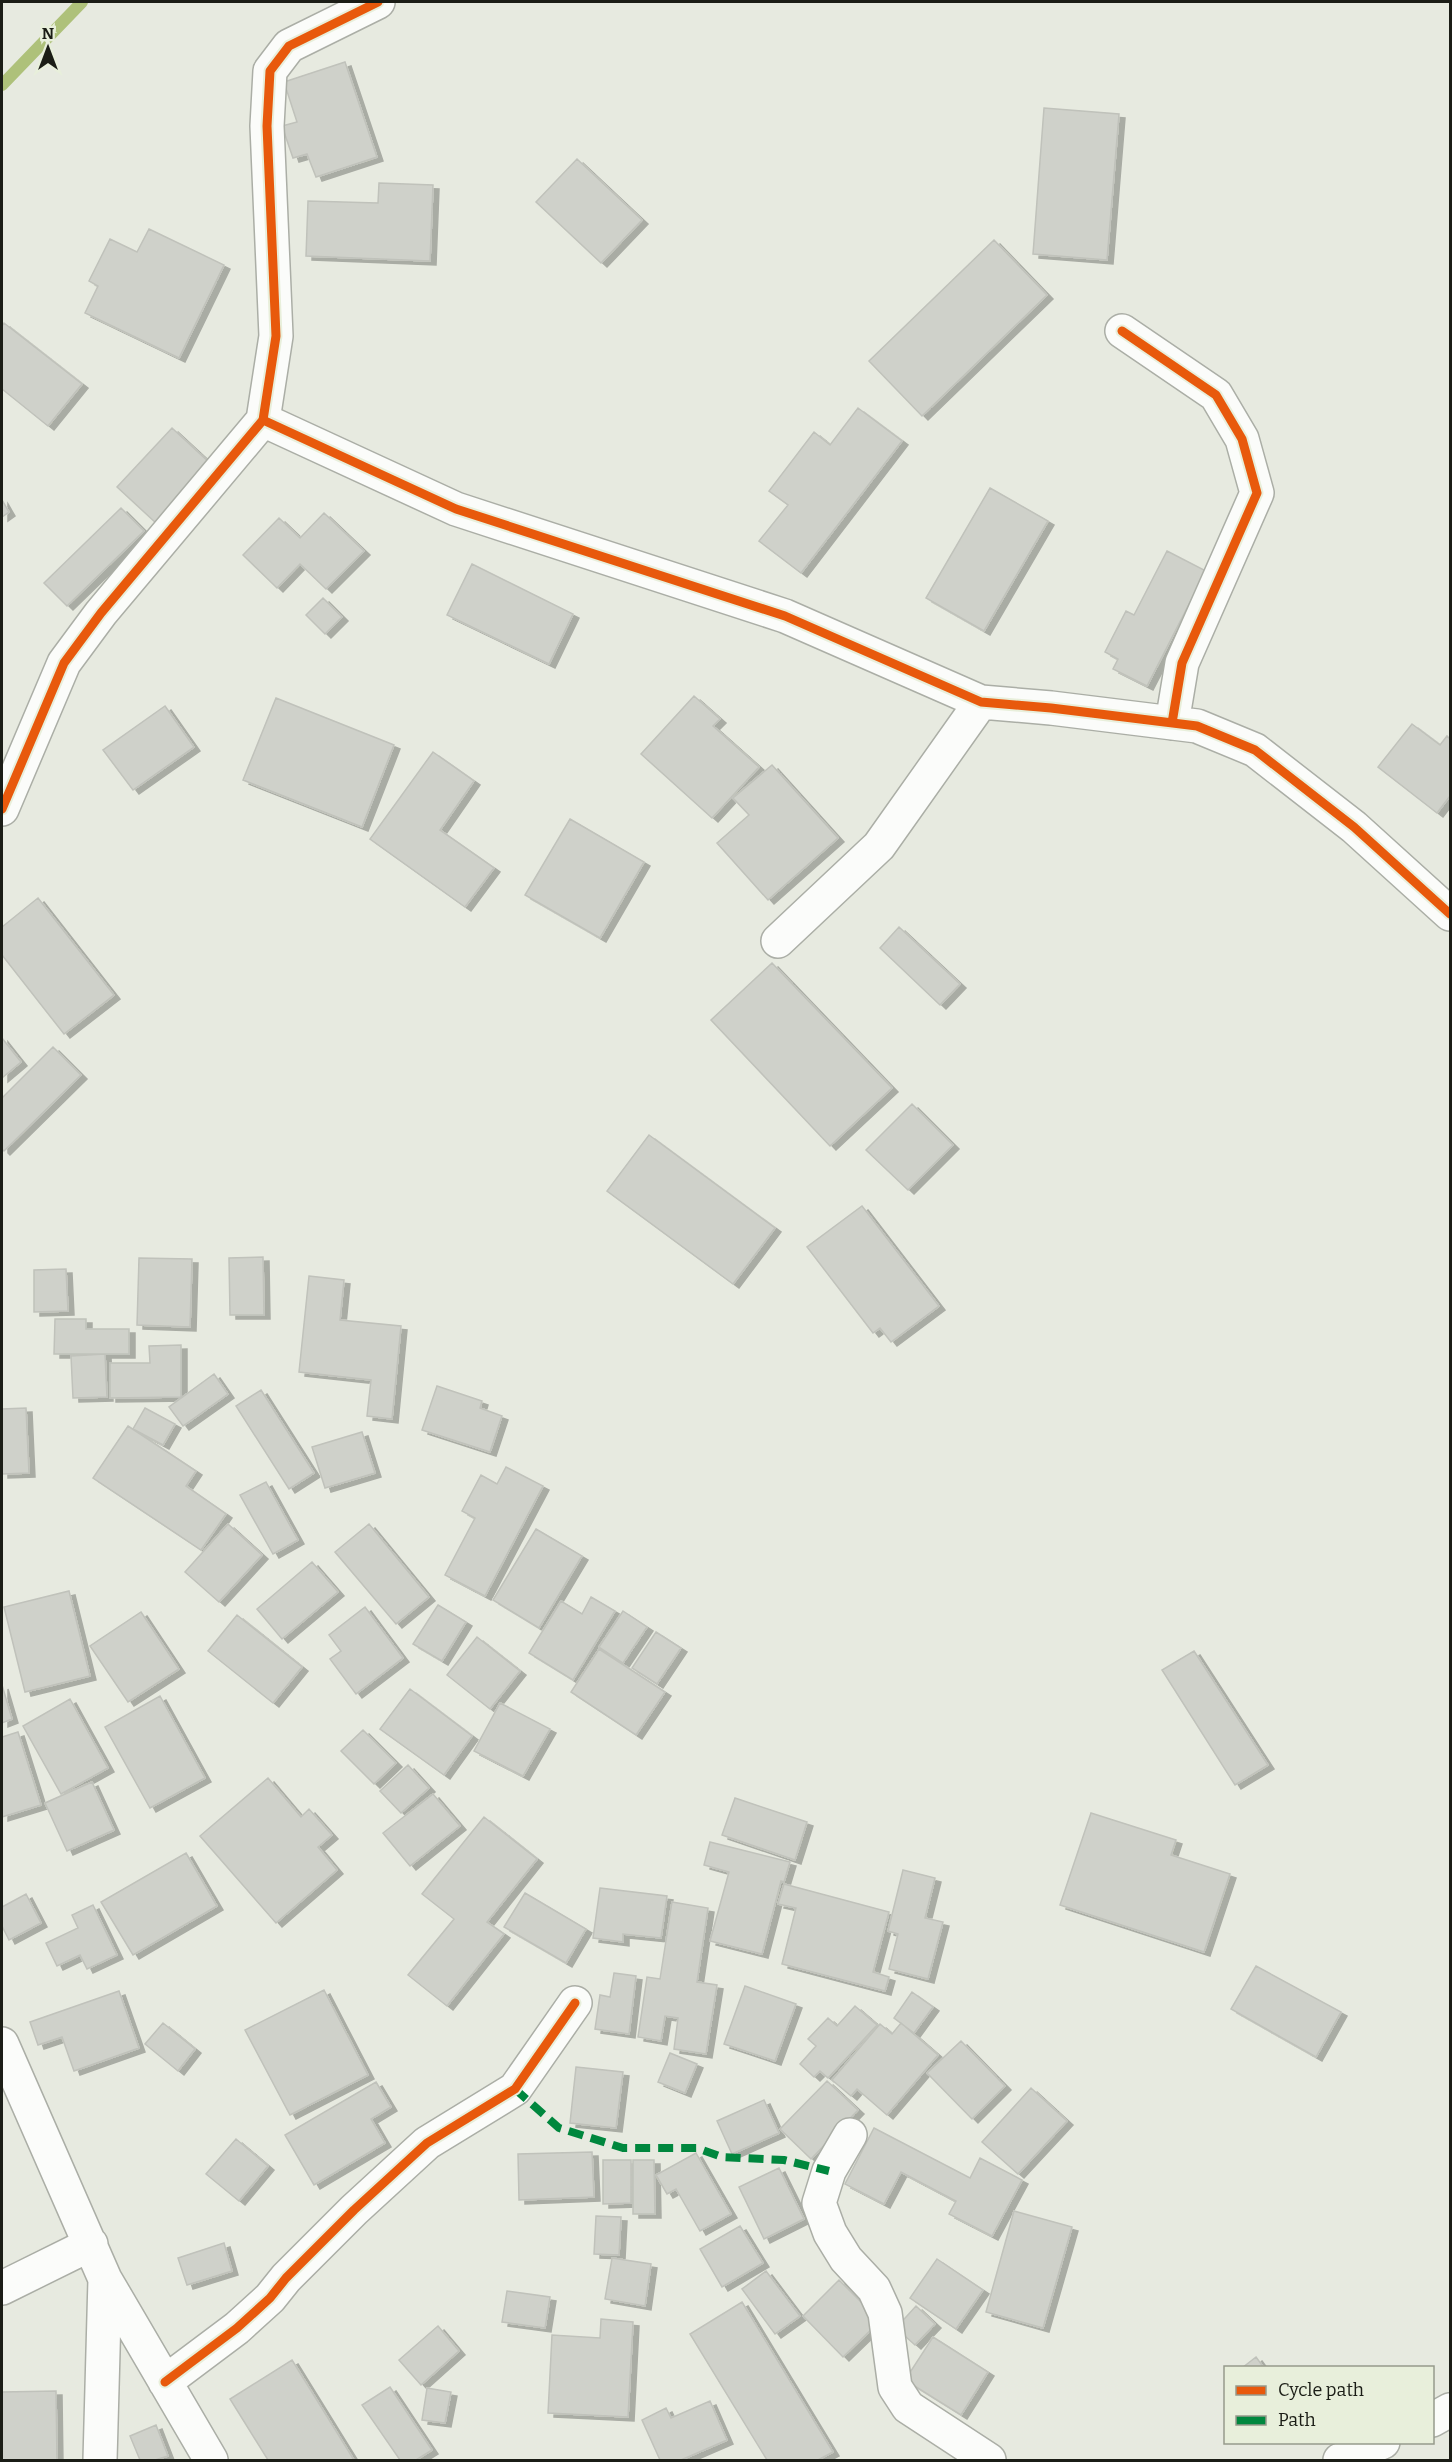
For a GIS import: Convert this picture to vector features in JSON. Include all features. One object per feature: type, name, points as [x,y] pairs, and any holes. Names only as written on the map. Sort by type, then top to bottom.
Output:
[{"type":"street","points":[[2,809],[64,663],[101,613],[263,420],[276,336],[267,126],[270,71],[289,46],[378,2]]},
{"type":"street","points":[[1122,331],[1216,395],[1242,439],[1257,493],[1182,663],[1172,723]]},
{"type":"street","points":[[263,420],[456,509],[785,616],[981,702],[1197,726],[1255,750],[1354,827],[1450,914]]},
{"type":"street","points":[[778,941],[879,846],[981,702]]},
{"type":"street","points":[[165,2382],[237,2328],[354,2210],[427,2143],[515,2089],[575,2003]]},
{"type":"street","points":[[2,2044],[105,2279],[211,2460]]},
{"type":"street","points":[[850,2135],[829,2171],[819,2203],[830,2233],[846,2259],[874,2289],[885,2313],[895,2387],[908,2407],[989,2460]]},
{"type":"street","points":[[2,2288],[91,2244]]},
{"type":"street","points":[[100,2460],[105,2279]]},
{"type":"street","points":[[1434,2419],[1450,2410]]},
{"type":"street","points":[[1340,2460],[1378,2444]]},
{"type":"building","points":[[345,62],[377,157],[316,177],[307,154],[293,158],[282,126],[297,122],[284,82]]},
{"type":"building","points":[[1044,108],[1119,114],[1107,260],[1033,254]]},
{"type":"building","points":[[577,159],[642,220],[601,263],[536,202]]},
{"type":"building","points":[[379,183],[433,185],[430,261],[306,256],[308,201],[378,203]]},
{"type":"building","points":[[149,229],[224,265],[179,358],[85,313],[98,286],[89,281],[110,239],[137,252]]},
{"type":"building","points":[[994,240],[1047,295],[922,416],[869,361]]},
{"type":"building","points":[[4,323],[82,384],[48,426],[2,389],[2,326]]},
{"type":"building","points":[[858,408],[902,441],[801,573],[759,541],[788,505],[769,491],[814,432],[830,445]]},
{"type":"building","points":[[172,428],[212,465],[157,524],[117,487]]},
{"type":"building","points":[[990,488],[1048,521],[984,631],[926,598]]},
{"type":"building","points":[[2,500],[9,512],[2,517]]},
{"type":"building","points":[[121,508],[144,531],[67,606],[44,583]]},
{"type":"building","points":[[324,513],[364,551],[326,589],[300,564],[277,588],[243,555],[279,518],[300,538]]},
{"type":"building","points":[[1167,551],[1206,571],[1147,686],[1113,669],[1118,659],[1105,652],[1126,611],[1134,615]]},
{"type":"building","points":[[472,564],[573,614],[549,664],[447,615]]},
{"type":"building","points":[[323,598],[342,617],[325,634],[306,615]]},
{"type":"building","points":[[694,696],[720,719],[713,726],[759,767],[712,818],[641,754]]},
{"type":"building","points":[[276,698],[394,745],[362,827],[243,780]]},
{"type":"building","points":[[165,706],[194,747],[133,790],[103,750]]},
{"type":"building","points":[[1412,724],[1440,745],[1447,736],[1450,739],[1450,796],[1437,813],[1378,767]]},
{"type":"building","points":[[433,752],[474,781],[440,830],[494,868],[465,907],[370,839]]},
{"type":"building","points":[[772,765],[838,838],[768,900],[717,843],[749,815],[733,798]]},
{"type":"building","points":[[570,819],[644,862],[600,938],[525,895]]},
{"type":"building","points":[[38,898],[114,995],[64,1034],[2,955],[2,927]]},
{"type":"building","points":[[899,927],[960,984],[940,1005],[880,948]]},
{"type":"building","points":[[772,963],[892,1088],[830,1146],[711,1020]]},
{"type":"building","points":[[2,1038],[21,1062],[2,1078]]},
{"type":"building","points":[[53,1047],[81,1075],[4,1151],[2,1149],[2,1098]]},
{"type":"building","points":[[912,1104],[953,1145],[908,1190],[866,1150]]},
{"type":"building","points":[[649,1135],[775,1228],[733,1284],[607,1191]]},
{"type":"building","points":[[862,1206],[939,1306],[891,1342],[880,1328],[873,1333],[807,1247]]},
{"type":"building","points":[[263,1257],[264,1315],[230,1315],[229,1258]]},
{"type":"building","points":[[139,1258],[192,1259],[190,1327],[137,1325]]},
{"type":"building","points":[[66,1269],[68,1311],[34,1312],[34,1270]]},
{"type":"building","points":[[309,1276],[344,1280],[340,1320],[401,1326],[392,1419],[367,1416],[371,1380],[299,1372]]},
{"type":"building","points":[[55,1319],[86,1319],[86,1329],[129,1329],[129,1354],[54,1354]]},
{"type":"building","points":[[181,1345],[181,1397],[110,1398],[110,1363],[150,1363],[149,1346]]},
{"type":"building","points":[[105,1354],[107,1397],[73,1398],[71,1356]]},
{"type":"building","points":[[214,1374],[228,1394],[183,1426],[169,1407]]},
{"type":"building","points":[[437,1386],[482,1401],[480,1408],[502,1416],[490,1452],[422,1430]]},
{"type":"building","points":[[261,1390],[314,1473],[289,1489],[236,1406]]},
{"type":"building","points":[[26,1408],[29,1473],[2,1474],[2,1409]]},
{"type":"building","points":[[145,1408],[175,1424],[163,1445],[133,1429]]},
{"type":"building","points":[[128,1426],[196,1471],[186,1486],[226,1514],[201,1550],[93,1478]]},
{"type":"building","points":[[362,1432],[375,1473],[325,1488],[312,1447]]},
{"type":"building","points":[[506,1467],[543,1486],[485,1596],[445,1575],[475,1518],[462,1511],[481,1475],[497,1484]]},
{"type":"building","points":[[266,1482],[298,1540],[273,1554],[240,1495]]},
{"type":"building","points":[[228,1524],[262,1555],[219,1602],[185,1572]]},
{"type":"building","points":[[369,1524],[429,1597],[396,1624],[335,1552]]},
{"type":"building","points":[[536,1529],[582,1556],[539,1628],[493,1600]]},
{"type":"building","points":[[312,1562],[338,1592],[282,1639],[257,1609]]},
{"type":"building","points":[[69,1591],[90,1676],[25,1692],[4,1607]]},
{"type":"building","points":[[591,1597],[615,1611],[573,1680],[529,1653],[561,1601],[582,1614]]},
{"type":"building","points":[[438,1605],[466,1622],[442,1661],[413,1644]]},
{"type":"building","points":[[365,1607],[403,1658],[356,1694],[330,1659],[341,1651],[329,1635]]},
{"type":"building","points":[[623,1611],[647,1627],[623,1663],[599,1647]]},
{"type":"building","points":[[141,1612],[179,1669],[128,1702],[90,1646]]},
{"type":"building","points":[[237,1615],[302,1667],[273,1703],[208,1651]]},
{"type":"building","points":[[656,1632],[681,1648],[657,1684],[632,1668]]},
{"type":"building","points":[[477,1637],[520,1671],[490,1709],[447,1675]]},
{"type":"building","points":[[599,1649],[665,1692],[636,1735],[571,1692]]},
{"type":"building","points":[[1194,1651],[1268,1765],[1235,1785],[1162,1670]]},
{"type":"building","points":[[2,1685],[12,1719],[2,1723]]},
{"type":"building","points":[[410,1689],[472,1736],[444,1775],[380,1729]]},
{"type":"building","points":[[160,1696],[205,1778],[150,1808],[105,1727]]},
{"type":"building","points":[[70,1699],[108,1768],[61,1794],[23,1726]]},
{"type":"building","points":[[500,1703],[550,1729],[523,1776],[474,1751]]},
{"type":"building","points":[[363,1730],[396,1763],[374,1784],[341,1751]]},
{"type":"building","points":[[18,1732],[41,1805],[2,1817],[2,1737]]},
{"type":"building","points":[[408,1765],[429,1788],[401,1813],[380,1791]]},
{"type":"building","points":[[268,1778],[301,1817],[309,1809],[332,1835],[318,1847],[337,1870],[276,1923],[200,1836]]},
{"type":"building","points":[[92,1782],[114,1830],[67,1851],[45,1803]]},
{"type":"building","points":[[433,1794],[460,1826],[410,1866],[383,1833]]},
{"type":"building","points":[[735,1798],[807,1822],[795,1860],[722,1835]]},
{"type":"building","points":[[1091,1813],[1176,1840],[1171,1855],[1230,1874],[1204,1952],[1060,1905]]},
{"type":"building","points":[[484,1817],[537,1859],[487,1922],[504,1934],[447,2006],[408,1975],[454,1919],[422,1894]]},
{"type":"building","points":[[710,1842],[790,1862],[784,1882],[781,1881],[762,1954],[710,1941],[729,1872],[704,1865]]},
{"type":"building","points":[[186,1853],[217,1906],[133,1955],[101,1902]]},
{"type":"building","points":[[903,1870],[935,1878],[925,1918],[943,1922],[928,1979],[889,1969],[898,1934],[888,1931]]},
{"type":"building","points":[[784,1884],[889,1912],[873,1972],[889,1977],[885,1991],[782,1964],[796,1908],[778,1904]]},
{"type":"building","points":[[600,1888],[667,1896],[661,1938],[623,1934],[623,1942],[593,1938]]},
{"type":"building","points":[[525,1893],[586,1929],[566,1963],[504,1927]]},
{"type":"building","points":[[26,1894],[41,1923],[9,1940],[2,1926],[2,1907]]},
{"type":"building","points":[[672,1902],[708,1908],[697,1982],[717,1985],[706,2054],[674,2049],[678,2018],[665,2016],[661,2041],[638,2037],[647,1977],[660,1979]]},
{"type":"building","points":[[93,1905],[117,1955],[87,1969],[80,1955],[57,1966],[46,1943],[78,1928],[72,1915]]},
{"type":"building","points":[[1256,1966],[1341,2012],[1316,2057],[1231,2009]]},
{"type":"building","points":[[614,1973],[636,1976],[629,2034],[595,2029],[600,1995],[610,1997]]},
{"type":"building","points":[[745,1986],[796,2004],[775,2061],[724,2044]]},
{"type":"building","points":[[324,1990],[368,2075],[290,2115],[245,2030]]},
{"type":"building","points":[[119,1991],[139,2048],[74,2071],[62,2037],[38,2045],[30,2022]]},
{"type":"building","points":[[912,1992],[933,2007],[914,2033],[894,2018]]},
{"type":"building","points":[[855,2006],[877,2025],[828,2078],[820,2071],[814,2077],[800,2064],[816,2046],[808,2039],[828,2018],[837,2026]]},
{"type":"building","points":[[163,2023],[195,2049],[178,2071],[145,2044]]},
{"type":"building","points":[[901,2023],[938,2055],[887,2115],[857,2089],[851,2096],[832,2080],[880,2024],[892,2034]]},
{"type":"building","points":[[961,2041],[1005,2086],[972,2119],[927,2073]]},
{"type":"building","points":[[670,2053],[697,2064],[685,2093],[658,2082]]},
{"type":"building","points":[[576,2067],[623,2072],[616,2128],[570,2123]]},
{"type":"building","points":[[827,2081],[858,2110],[811,2159],[780,2129]]},
{"type":"building","points":[[376,2082],[391,2107],[371,2119],[385,2143],[314,2185],[285,2135]]},
{"type":"building","points":[[1031,2088],[1067,2121],[1018,2174],[982,2142]]},
{"type":"building","points":[[764,2100],[779,2133],[732,2154],[717,2121]]},
{"type":"building","points":[[874,2128],[970,2178],[980,2158],[1022,2180],[992,2236],[949,2214],[956,2201],[901,2172],[884,2204],[845,2184]]},
{"type":"building","points":[[236,2139],[268,2166],[239,2201],[206,2174]]},
{"type":"building","points":[[592,2152],[594,2197],[519,2200],[518,2154]]},
{"type":"building","points":[[696,2153],[731,2214],[700,2231],[676,2189],[667,2194],[656,2175]]},
{"type":"building","points":[[603,2160],[631,2160],[631,2203],[603,2204]]},
{"type":"building","points":[[633,2160],[654,2160],[655,2214],[633,2214]]},
{"type":"building","points":[[779,2168],[804,2219],[764,2239],[739,2187]]},
{"type":"building","points":[[1014,2211],[1072,2227],[1043,2328],[986,2312]]},
{"type":"building","points":[[596,2216],[621,2217],[619,2255],[594,2254]]},
{"type":"building","points":[[740,2226],[763,2263],[722,2287],[700,2249]]},
{"type":"building","points":[[224,2243],[232,2271],[187,2285],[178,2258]]},
{"type":"building","points":[[612,2258],[651,2264],[645,2306],[605,2299]]},
{"type":"building","points":[[937,2259],[983,2290],[956,2329],[910,2298]]},
{"type":"building","points":[[766,2271],[800,2316],[775,2334],[742,2289]]},
{"type":"building","points":[[839,2280],[880,2321],[843,2357],[803,2316]]},
{"type":"building","points":[[507,2291],[550,2297],[545,2328],[502,2322]]},
{"type":"building","points":[[742,2302],[833,2452],[818,2460],[767,2460],[690,2334]]},
{"type":"building","points":[[916,2306],[935,2324],[915,2345],[896,2328]]},
{"type":"building","points":[[601,2319],[633,2322],[628,2417],[548,2413],[552,2335],[600,2338]]},
{"type":"building","points":[[438,2326],[459,2351],[421,2385],[399,2360]]},
{"type":"building","points":[[933,2337],[988,2372],[961,2415],[905,2380]]},
{"type":"building","points":[[1256,2357],[1263,2366],[1245,2366]]},
{"type":"building","points":[[292,2360],[354,2460],[268,2460],[230,2399]]},
{"type":"building","points":[[390,2387],[432,2450],[416,2460],[400,2460],[362,2405]]},
{"type":"building","points":[[427,2388],[451,2392],[445,2423],[422,2420]]},
{"type":"building","points":[[56,2391],[57,2460],[2,2460],[2,2392]]},
{"type":"building","points":[[710,2401],[727,2440],[681,2460],[660,2460],[642,2420],[666,2408],[671,2418]]},
{"type":"building","points":[[156,2425],[168,2456],[155,2460],[140,2460],[130,2436]]},
{"type":"waterway","points":[[2,85],[82,2]]},
{"type":"marked path","points":[[515,2089],[559,2128],[623,2148],[697,2148],[722,2157],[784,2160],[829,2171]]},
{"type":"cycle path","points":[[2,809],[64,663],[101,613],[263,420],[276,336],[267,126],[270,71],[289,46],[378,2]]},
{"type":"cycle path","points":[[1122,331],[1216,395],[1242,439],[1257,493],[1182,663],[1172,723]]},
{"type":"cycle path","points":[[263,420],[456,509],[785,616],[981,702],[1197,726],[1255,750],[1354,827],[1450,914]]},
{"type":"cycle path","points":[[165,2382],[237,2328],[270,2298],[286,2278],[354,2210],[427,2143],[515,2089],[575,2003]]}]
